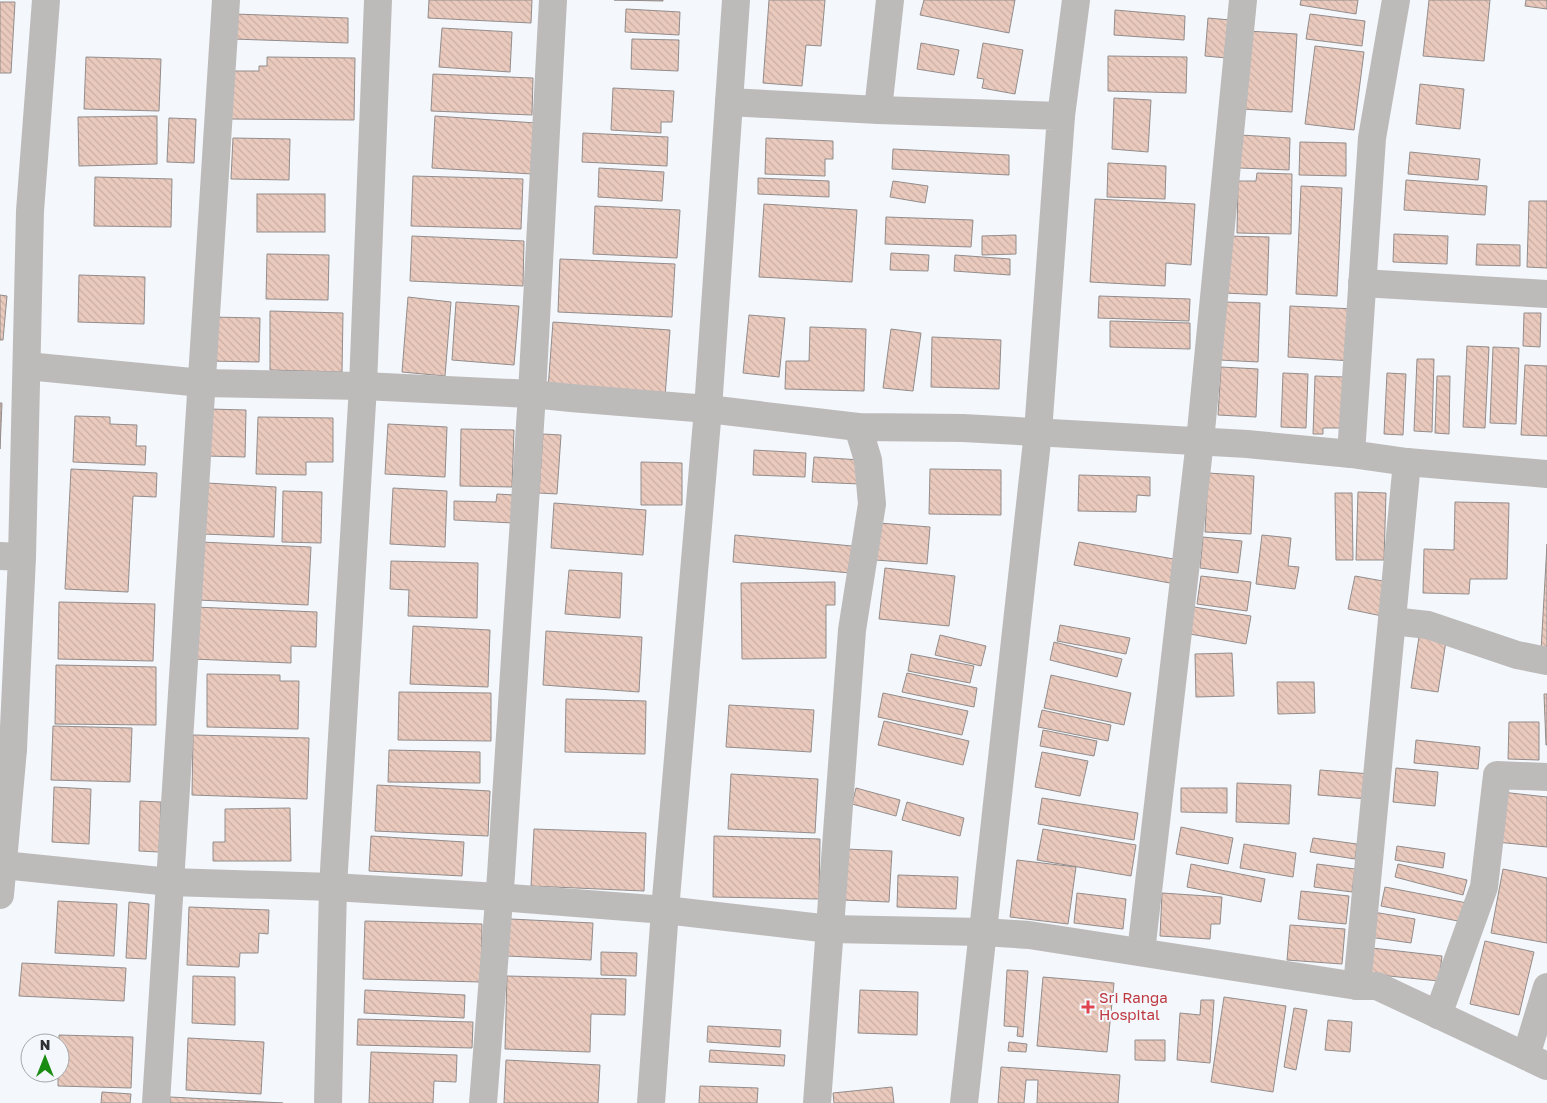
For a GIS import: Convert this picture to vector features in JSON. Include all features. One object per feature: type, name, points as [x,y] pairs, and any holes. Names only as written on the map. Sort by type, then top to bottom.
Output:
[{"type":"street","points":[[0,895],[3,865],[7,748],[11,557],[27,366],[30,211],[46,0]]},
{"type":"street","points":[[156,1103],[226,0]]},
{"type":"street","points":[[328,1103],[333,887],[363,386],[378,0]]},
{"type":"street","points":[[483,1103],[499,897],[532,394],[553,0]]},
{"type":"street","points":[[651,1103],[665,910],[708,409],[736,0]]},
{"type":"street","points":[[878,110],[890,0]]},
{"type":"street","points":[[964,1103],[1038,432],[1060,116],[1076,0]]},
{"type":"street","points":[[1141,952],[1200,441],[1243,0]]},
{"type":"street","points":[[1351,454],[1372,138],[1396,0]]},
{"type":"street","points":[[729,102],[878,110],[1060,116]]},
{"type":"street","points":[[1362,283],[1547,294]]},
{"type":"street","points":[[27,366],[202,383],[363,386],[532,394],[708,409],[858,427],[963,428],[1247,444],[1351,454],[1407,462],[1547,474]]},
{"type":"street","points":[[817,1103],[852,630],[872,504],[868,460],[858,427]]},
{"type":"street","points":[[1357,986],[1407,462]]},
{"type":"street","points":[[1392,621],[1428,625],[1517,655],[1547,661]]},
{"type":"street","points":[[1438,1015],[1484,887],[1497,775],[1547,777]]},
{"type":"street","points":[[3,865],[170,882],[333,887],[499,897],[665,910],[830,929],[983,932],[1029,935],[1357,986],[1377,986],[1536,1061],[1547,987]]},
{"type":"building","points":[[429,0],[532,0],[531,23],[428,18]]},
{"type":"building","points":[[614,0],[663,0],[663,1]]},
{"type":"building","points":[[769,0],[825,0],[821,46],[806,45],[802,86],[763,83]]},
{"type":"building","points":[[924,0],[1015,0],[1009,33],[920,15]]},
{"type":"building","points":[[1301,0],[1358,0],[1356,14],[1300,5]]},
{"type":"building","points":[[1429,0],[1490,0],[1484,61],[1423,56]]},
{"type":"building","points":[[1526,0],[1547,0],[1547,9],[1525,6]]},
{"type":"building","points":[[0,2],[15,2],[11,73],[0,73]]},
{"type":"building","points":[[626,9],[680,12],[679,35],[625,32]]},
{"type":"building","points":[[1115,10],[1185,16],[1184,40],[1114,35]]},
{"type":"building","points":[[234,14],[348,18],[348,43],[233,39]]},
{"type":"building","points":[[1310,14],[1365,21],[1362,46],[1306,39]]},
{"type":"building","points":[[1208,18],[1230,20],[1227,58],[1205,56]]},
{"type":"building","points":[[442,28],[512,32],[510,72],[439,67]]},
{"type":"building","points":[[1247,31],[1297,34],[1292,112],[1242,109]]},
{"type":"building","points":[[632,39],[679,40],[678,71],[631,69]]},
{"type":"building","points":[[921,43],[959,50],[954,75],[917,69]]},
{"type":"building","points":[[983,43],[1023,50],[1015,94],[982,88],[984,79],[977,78]]},
{"type":"building","points":[[1315,46],[1364,52],[1354,130],[1305,124]]},
{"type":"building","points":[[1108,56],[1187,57],[1186,93],[1108,91]]},
{"type":"building","points":[[86,57],[161,59],[159,111],[84,109]]},
{"type":"building","points":[[267,57],[355,58],[354,120],[230,119],[230,71],[259,71],[259,66],[267,66]]},
{"type":"building","points":[[433,74],[533,78],[532,115],[431,111]]},
{"type":"building","points":[[1420,84],[1464,89],[1460,129],[1416,124]]},
{"type":"building","points":[[613,88],[674,91],[672,122],[661,122],[661,133],[611,130]]},
{"type":"building","points":[[1114,98],[1151,100],[1148,152],[1112,149]]},
{"type":"building","points":[[157,116],[157,164],[79,166],[78,117]]},
{"type":"building","points":[[435,116],[536,123],[532,174],[432,168]]},
{"type":"building","points":[[169,118],[196,119],[194,163],[167,162]]},
{"type":"building","points":[[583,133],[668,137],[667,166],[582,162]]},
{"type":"building","points":[[1240,135],[1290,138],[1289,170],[1239,168]]},
{"type":"building","points":[[233,138],[290,139],[289,180],[231,179]]},
{"type":"building","points":[[766,138],[833,141],[833,159],[825,159],[825,176],[765,174]]},
{"type":"building","points":[[1300,142],[1346,143],[1346,176],[1299,175]]},
{"type":"building","points":[[893,149],[1009,155],[1009,175],[892,169]]},
{"type":"building","points":[[1410,152],[1480,159],[1478,180],[1408,174]]},
{"type":"building","points":[[1108,163],[1166,166],[1165,199],[1107,197]]},
{"type":"building","points":[[599,168],[664,172],[662,201],[598,197]]},
{"type":"building","points":[[1257,173],[1292,174],[1291,234],[1237,233],[1238,181],[1256,181]]},
{"type":"building","points":[[413,176],[523,179],[521,229],[411,226]]},
{"type":"building","points":[[95,177],[172,179],[171,227],[94,226]]},
{"type":"building","points":[[758,178],[829,181],[829,197],[758,194]]},
{"type":"building","points":[[1406,180],[1487,186],[1485,215],[1404,210]]},
{"type":"building","points":[[893,181],[928,186],[925,203],[890,197]]},
{"type":"building","points":[[1301,186],[1342,188],[1337,296],[1296,294]]},
{"type":"building","points":[[257,194],[325,194],[325,232],[257,232]]},
{"type":"building","points":[[1095,199],[1195,204],[1191,265],[1166,263],[1165,286],[1090,282]]},
{"type":"building","points":[[1529,201],[1547,201],[1547,268],[1527,267]]},
{"type":"building","points":[[764,204],[857,210],[852,282],[759,277]]},
{"type":"building","points":[[595,206],[680,210],[677,258],[593,254]]},
{"type":"building","points":[[886,217],[973,220],[971,247],[885,244]]},
{"type":"building","points":[[1394,234],[1448,236],[1447,264],[1393,262]]},
{"type":"building","points":[[1016,235],[1016,254],[982,255],[982,236]]},
{"type":"building","points":[[412,236],[524,241],[523,286],[410,281]]},
{"type":"building","points":[[1226,236],[1269,237],[1267,295],[1224,293]]},
{"type":"building","points":[[1477,244],[1520,245],[1520,266],[1476,265]]},
{"type":"building","points":[[891,253],[929,255],[928,271],[890,270]]},
{"type":"building","points":[[267,254],[329,255],[328,300],[266,299]]},
{"type":"building","points":[[955,255],[1010,259],[1010,275],[954,271]]},
{"type":"building","points":[[560,259],[675,264],[672,317],[558,312]]},
{"type":"building","points":[[79,275],[145,277],[144,324],[78,322]]},
{"type":"building","points":[[0,295],[7,296],[3,340],[0,340]]},
{"type":"building","points":[[1099,296],[1190,299],[1189,321],[1098,318]]},
{"type":"building","points":[[408,297],[451,302],[445,376],[402,372]]},
{"type":"building","points":[[456,302],[519,306],[514,365],[452,360]]},
{"type":"building","points":[[1223,302],[1260,303],[1258,362],[1220,360]]},
{"type":"building","points":[[1290,306],[1355,309],[1352,361],[1288,357]]},
{"type":"building","points":[[270,311],[343,313],[342,372],[270,370]]},
{"type":"building","points":[[1524,313],[1541,313],[1540,347],[1523,346]]},
{"type":"building","points":[[749,315],[785,318],[779,377],[743,373]]},
{"type":"building","points":[[211,317],[260,318],[259,362],[209,361]]},
{"type":"building","points":[[1110,321],[1190,323],[1190,349],[1110,347]]},
{"type":"building","points":[[553,322],[670,330],[665,397],[548,389]]},
{"type":"building","points":[[810,327],[866,329],[864,391],[785,389],[786,361],[809,361]]},
{"type":"building","points":[[891,329],[921,333],[913,391],[883,388]]},
{"type":"building","points":[[932,337],[1001,340],[999,389],[931,387]]},
{"type":"building","points":[[1467,346],[1489,347],[1485,428],[1463,427]]},
{"type":"building","points":[[1493,347],[1519,348],[1516,424],[1490,423]]},
{"type":"building","points":[[1417,359],[1434,359],[1432,432],[1414,431]]},
{"type":"building","points":[[1525,365],[1547,366],[1547,436],[1521,435]]},
{"type":"building","points":[[1221,367],[1258,369],[1256,417],[1218,415]]},
{"type":"building","points":[[1283,373],[1308,374],[1306,428],[1281,427]]},
{"type":"building","points":[[1387,373],[1406,374],[1403,435],[1384,434]]},
{"type":"building","points":[[1315,376],[1344,377],[1342,428],[1323,428],[1323,434],[1313,434]]},
{"type":"building","points":[[1437,376],[1450,376],[1449,434],[1435,433]]},
{"type":"building","points":[[0,403],[2,403],[0,449]]},
{"type":"building","points":[[209,409],[246,410],[245,457],[207,456]]},
{"type":"building","points":[[75,416],[110,417],[110,424],[137,425],[136,446],[146,446],[145,465],[73,462]]},
{"type":"building","points":[[258,417],[333,418],[333,462],[306,462],[306,475],[256,474]]},
{"type":"building","points":[[388,424],[447,427],[445,477],[385,474]]},
{"type":"building","points":[[461,429],[514,430],[512,487],[460,486]]},
{"type":"building","points":[[543,434],[561,435],[557,494],[539,493]]},
{"type":"building","points":[[754,450],[806,453],[805,477],[753,475]]},
{"type":"building","points":[[814,457],[861,460],[860,484],[812,482]]},
{"type":"building","points":[[641,462],[682,463],[682,505],[641,505]]},
{"type":"building","points":[[71,469],[157,473],[156,497],[133,496],[128,592],[65,589]]},
{"type":"building","points":[[930,469],[1001,470],[1001,515],[929,514]]},
{"type":"building","points":[[1208,473],[1254,476],[1251,534],[1205,532]]},
{"type":"building","points":[[1079,475],[1150,477],[1150,496],[1137,495],[1136,512],[1078,511]]},
{"type":"building","points":[[207,483],[276,487],[274,537],[204,534]]},
{"type":"building","points":[[393,488],[447,491],[445,547],[390,544]]},
{"type":"building","points":[[283,491],[322,492],[321,543],[282,542]]},
{"type":"building","points":[[1358,492],[1386,493],[1384,560],[1356,560]]},
{"type":"building","points":[[1335,493],[1352,493],[1353,560],[1336,560]]},
{"type":"building","points":[[497,494],[514,495],[513,523],[454,520],[454,501],[496,502]]},
{"type":"building","points":[[1455,502],[1509,503],[1507,579],[1470,579],[1469,594],[1423,593],[1424,549],[1454,550]]},
{"type":"building","points":[[554,503],[646,510],[643,555],[551,548]]},
{"type":"building","points":[[879,523],[930,527],[927,564],[876,560]]},
{"type":"building","points":[[735,535],[852,546],[850,573],[733,562]]},
{"type":"building","points":[[1262,535],[1291,538],[1288,566],[1299,567],[1295,589],[1256,584]]},
{"type":"building","points":[[1203,537],[1242,541],[1238,573],[1200,568]]},
{"type":"building","points":[[200,542],[311,547],[308,605],[198,600]]},
{"type":"building","points":[[1079,542],[1179,560],[1175,584],[1074,565]]},
{"type":"building","points":[[1547,544],[1547,651],[1541,651]]},
{"type":"building","points":[[391,561],[478,563],[477,618],[408,616],[409,590],[390,589]]},
{"type":"building","points":[[885,568],[955,576],[949,626],[879,619]]},
{"type":"building","points":[[569,570],[622,573],[620,618],[565,614]]},
{"type":"building","points":[[1201,576],[1251,582],[1247,611],[1197,604]]},
{"type":"building","points":[[1355,576],[1394,583],[1387,617],[1348,609]]},
{"type":"building","points":[[835,582],[835,605],[826,605],[826,658],[742,659],[741,583]]},
{"type":"building","points":[[59,602],[155,604],[153,661],[58,659]]},
{"type":"building","points":[[194,607],[317,612],[316,647],[291,646],[291,663],[192,659]]},
{"type":"building","points":[[1194,607],[1251,616],[1246,644],[1190,634]]},
{"type":"building","points":[[1060,625],[1130,638],[1126,654],[1057,641]]},
{"type":"building","points":[[413,626],[490,630],[488,687],[410,684]]},
{"type":"building","points":[[546,631],[642,637],[639,692],[543,685]]},
{"type":"building","points":[[940,635],[986,646],[981,666],[935,655]]},
{"type":"building","points":[[1419,637],[1446,641],[1438,692],[1411,688]]},
{"type":"building","points":[[1054,642],[1122,659],[1117,677],[1050,660]]},
{"type":"building","points":[[1232,653],[1234,696],[1196,697],[1195,654]]},
{"type":"building","points":[[911,654],[974,666],[970,683],[908,671]]},
{"type":"building","points":[[56,665],[156,667],[156,725],[55,724]]},
{"type":"building","points":[[907,673],[977,688],[974,707],[902,692]]},
{"type":"building","points":[[207,674],[280,675],[280,681],[299,681],[298,729],[207,727]]},
{"type":"building","points":[[1051,675],[1131,693],[1124,725],[1044,708]]},
{"type":"building","points":[[1277,682],[1314,682],[1315,713],[1278,714]]},
{"type":"building","points":[[399,692],[491,693],[491,741],[398,740]]},
{"type":"building","points":[[883,693],[968,711],[962,735],[878,717]]},
{"type":"building","points":[[1544,694],[1547,694],[1547,745],[1546,745]]},
{"type":"building","points":[[566,699],[646,701],[645,754],[565,752]]},
{"type":"building","points":[[729,705],[814,710],[811,752],[726,747]]},
{"type":"building","points":[[1042,710],[1111,725],[1108,741],[1038,727]]},
{"type":"building","points":[[884,721],[969,741],[963,765],[878,745]]},
{"type":"building","points":[[1509,722],[1539,722],[1539,760],[1508,759]]},
{"type":"building","points":[[53,726],[132,728],[130,782],[51,780]]},
{"type":"building","points":[[1043,730],[1097,741],[1094,756],[1040,746]]},
{"type":"building","points":[[193,735],[309,738],[307,799],[192,795]]},
{"type":"building","points":[[1416,740],[1480,747],[1478,769],[1414,763]]},
{"type":"building","points":[[389,750],[480,752],[480,783],[388,782]]},
{"type":"building","points":[[1042,752],[1088,761],[1080,796],[1035,787]]},
{"type":"building","points":[[1396,768],[1438,772],[1435,806],[1393,802]]},
{"type":"building","points":[[1320,770],[1371,774],[1368,799],[1318,795]]},
{"type":"building","points":[[731,774],[818,779],[815,833],[728,829]]},
{"type":"building","points":[[1237,783],[1291,785],[1289,824],[1236,822]]},
{"type":"building","points":[[377,785],[490,791],[488,836],[375,831]]},
{"type":"building","points":[[54,787],[91,789],[89,844],[52,842]]},
{"type":"building","points":[[856,788],[900,800],[896,816],[852,804]]},
{"type":"building","points":[[1181,788],[1227,788],[1227,813],[1181,812]]},
{"type":"building","points":[[1501,792],[1547,797],[1547,847],[1496,842]]},
{"type":"building","points":[[1042,798],[1138,813],[1134,840],[1038,824]]},
{"type":"building","points":[[140,801],[161,802],[159,852],[139,851]]},
{"type":"building","points":[[907,802],[964,818],[960,836],[902,820]]},
{"type":"building","points":[[290,808],[291,861],[213,861],[213,842],[225,842],[225,809]]},
{"type":"building","points":[[1181,827],[1233,838],[1228,864],[1176,854]]},
{"type":"building","points":[[534,829],[646,833],[644,891],[531,886]]},
{"type":"building","points":[[1043,829],[1136,845],[1131,876],[1037,860]]},
{"type":"building","points":[[371,836],[464,842],[462,876],[369,871]]},
{"type":"building","points":[[714,836],[820,839],[819,899],[713,897]]},
{"type":"building","points":[[1313,838],[1357,844],[1355,859],[1310,852]]},
{"type":"building","points":[[1244,844],[1296,853],[1293,877],[1240,868]]},
{"type":"building","points":[[1397,846],[1445,853],[1443,868],[1395,860]]},
{"type":"building","points":[[846,849],[892,851],[889,902],[843,900]]},
{"type":"building","points":[[1017,860],[1076,867],[1068,924],[1010,917]]},
{"type":"building","points":[[1191,864],[1265,879],[1261,902],[1187,887]]},
{"type":"building","points":[[1317,864],[1355,869],[1352,892],[1314,887]]},
{"type":"building","points":[[1398,864],[1467,880],[1463,895],[1395,877]]},
{"type":"building","points":[[1503,869],[1547,878],[1547,943],[1491,933]]},
{"type":"building","points":[[898,875],[958,877],[956,909],[897,907]]},
{"type":"building","points":[[1385,887],[1467,903],[1463,922],[1381,906]]},
{"type":"building","points":[[1301,891],[1349,896],[1346,924],[1298,919]]},
{"type":"building","points":[[1077,893],[1126,899],[1123,929],[1074,923]]},
{"type":"building","points":[[1162,893],[1222,897],[1220,924],[1211,924],[1210,939],[1160,936]]},
{"type":"building","points":[[58,901],[117,904],[114,956],[55,953]]},
{"type":"building","points":[[129,902],[149,904],[146,959],[126,958]]},
{"type":"building","points":[[189,907],[269,910],[268,934],[259,933],[258,953],[240,953],[239,967],[187,965]]},
{"type":"building","points":[[1373,912],[1415,919],[1411,943],[1369,937]]},
{"type":"building","points":[[510,919],[593,923],[591,960],[507,956]]},
{"type":"building","points":[[365,921],[482,924],[481,982],[363,979]]},
{"type":"building","points":[[1290,925],[1345,929],[1342,964],[1287,960]]},
{"type":"building","points":[[1485,941],[1534,952],[1519,1015],[1470,1004]]},
{"type":"building","points":[[1372,948],[1442,956],[1439,981],[1369,974]]},
{"type":"building","points":[[601,952],[637,953],[636,976],[601,975]]},
{"type":"building","points":[[22,963],[126,968],[124,1001],[19,996]]},
{"type":"building","points":[[1007,970],[1028,971],[1023,1037],[1017,1036],[1018,1027],[1004,1026]]},
{"type":"building","points":[[193,976],[235,977],[235,1025],[192,1023]]},
{"type":"building","points":[[507,976],[626,979],[625,1015],[591,1014],[590,1052],[505,1049]]},
{"type":"building","points":[[1043,977],[1114,983],[1107,1052],[1037,1046]]},
{"type":"building","points":[[365,990],[465,995],[464,1018],[364,1013]]},
{"type":"building","points":[[860,990],[918,992],[917,1035],[858,1033]]},
{"type":"building","points":[[1224,997],[1286,1006],[1273,1092],[1211,1082]]},
{"type":"building","points":[[1201,1000],[1214,1000],[1210,1063],[1177,1060],[1180,1013],[1200,1015]]},
{"type":"building","points":[[1294,1008],[1307,1010],[1296,1070],[1284,1067]]},
{"type":"building","points":[[358,1019],[473,1022],[472,1048],[357,1045]]},
{"type":"building","points":[[1328,1020],[1352,1022],[1350,1052],[1325,1050]]},
{"type":"building","points":[[708,1026],[781,1030],[780,1047],[707,1042]]},
{"type":"building","points":[[70,1035],[133,1037],[131,1088],[58,1086],[58,1083],[70,1083]]},
{"type":"building","points":[[188,1038],[264,1042],[261,1094],[186,1090]]},
{"type":"building","points":[[1135,1040],[1165,1040],[1165,1061],[1135,1060]]},
{"type":"building","points":[[1009,1042],[1027,1044],[1026,1052],[1008,1051]]},
{"type":"building","points":[[710,1050],[785,1055],[784,1066],[709,1062]]},
{"type":"building","points":[[371,1052],[457,1055],[456,1082],[434,1081],[433,1103],[369,1103]]},
{"type":"building","points":[[506,1060],[600,1065],[598,1103],[504,1103]]},
{"type":"building","points":[[1001,1067],[1120,1075],[1118,1103],[1037,1103],[1038,1080],[1026,1080],[1024,1103],[998,1103]]},
{"type":"building","points":[[700,1086],[758,1088],[757,1103],[699,1103]]},
{"type":"building","points":[[892,1087],[894,1103],[834,1103],[833,1093]]},
{"type":"building","points":[[102,1092],[131,1094],[130,1103],[101,1103]]},
{"type":"building","points":[[170,1097],[283,1103],[170,1103]]},
{"type":"place","name":"Sri Ranga Hospital","points":[[1088,1007]]}]
